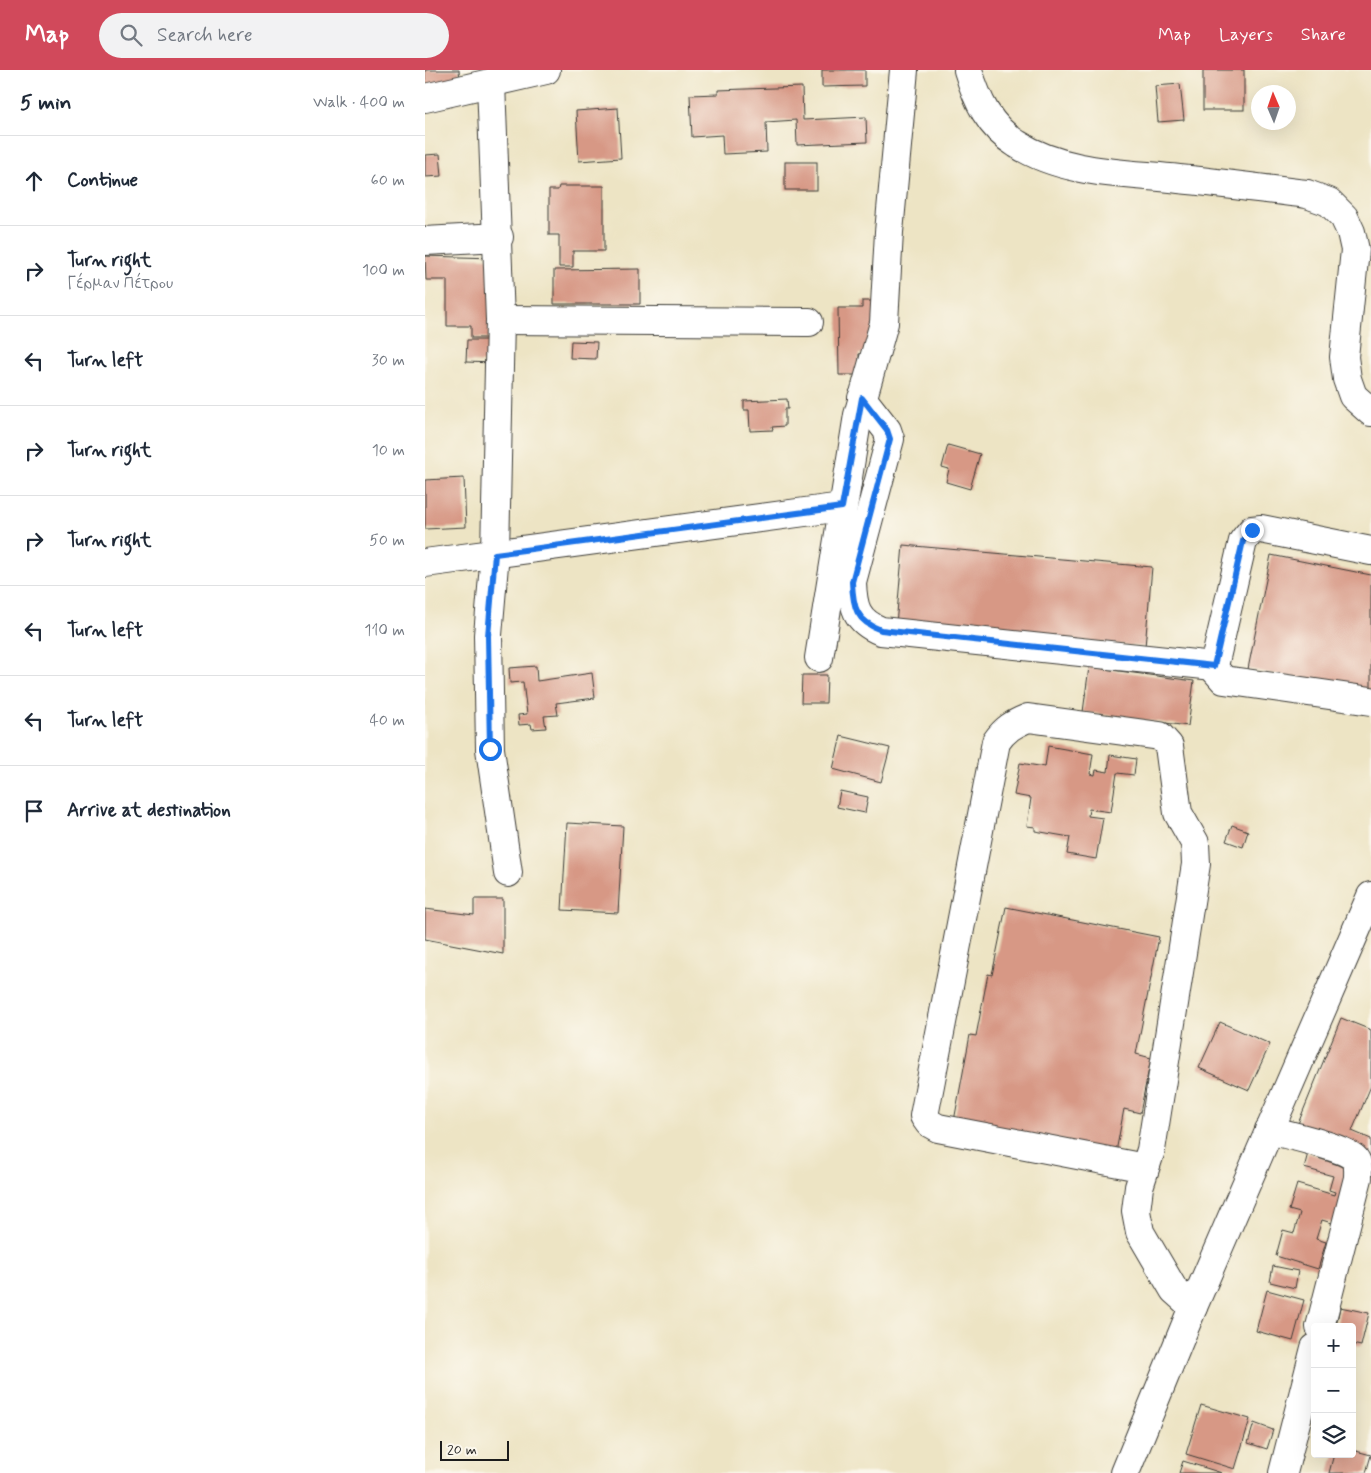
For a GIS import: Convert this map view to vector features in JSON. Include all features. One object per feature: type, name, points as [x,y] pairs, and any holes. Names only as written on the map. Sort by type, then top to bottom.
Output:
[{"type":"street","points":[[425,98],[545,70]]},
{"type":"street","points":[[819,658],[842,507],[862,398],[884,324],[889,232],[904,70]]},
{"type":"street","points":[[969,70],[977,100],[994,125],[1015,144],[1041,157],[1088,170],[1307,194],[1329,202],[1344,217],[1355,250],[1344,357],[1347,379],[1353,396],[1371,412]]},
{"type":"street","points":[[491,83],[499,237],[500,320],[495,554],[488,636],[490,749],[508,873]]},
{"type":"street","points":[[425,241],[499,237]]},
{"type":"street","points":[[500,320],[809,322]]},
{"type":"street","points":[[862,398],[887,430],[890,439],[852,582],[853,600],[859,616],[869,626],[881,630],[1214,666]]},
{"type":"street","points":[[425,562],[842,507]]},
{"type":"street","points":[[1371,551],[1261,529],[1252,530],[1243,541],[1214,666],[1224,680],[1371,701]]},
{"type":"street","points":[[1145,1168],[938,1128],[929,1124],[924,1116],[996,742],[1003,731],[1014,723],[1028,718],[1160,736],[1169,746],[1172,756],[1178,813],[1195,843],[1197,864],[1151,1150],[1139,1187],[1136,1211],[1140,1232],[1174,1290],[1193,1307]]},
{"type":"street","points":[[1125,1473],[1193,1307],[1371,896]]},
{"type":"street","points":[[1269,1130],[1361,1158]]},
{"type":"street","points":[[1321,1323],[1358,1178],[1355,1159],[1361,1158]]},
{"type":"street","points":[[1283,1473],[1311,1364]]},
{"type":"building","points":[[425,70],[459,70],[460,80],[425,85]]},
{"type":"building","points":[[822,70],[865,70],[865,86],[822,87]]},
{"type":"building","points":[[1203,70],[1244,70],[1244,110],[1203,110]]},
{"type":"building","points":[[1180,84],[1184,120],[1158,122],[1155,86]]},
{"type":"building","points":[[802,87],[803,120],[866,117],[867,142],[797,145],[796,120],[766,122],[767,152],[723,154],[722,135],[692,137],[690,95],[718,94],[718,90]]},
{"type":"building","points":[[618,108],[621,158],[579,161],[576,111]]},
{"type":"building","points":[[440,154],[442,176],[425,177],[425,155]]},
{"type":"building","points":[[785,162],[817,162],[817,190],[785,190]]},
{"type":"building","points":[[559,186],[604,186],[604,251],[573,251],[573,267],[559,267],[559,235],[549,235],[549,190],[558,190]]},
{"type":"building","points":[[425,256],[494,258],[489,338],[471,338],[471,326],[447,326],[447,280],[426,280]]},
{"type":"building","points":[[640,269],[640,304],[554,304],[554,270]]},
{"type":"building","points":[[862,301],[879,301],[873,354],[859,354],[859,375],[839,375],[838,308],[862,308]]},
{"type":"building","points":[[467,340],[493,340],[493,363],[466,362]]},
{"type":"building","points":[[571,341],[597,342],[596,359],[570,358]]},
{"type":"building","points":[[787,399],[788,409],[785,409],[785,426],[772,427],[773,430],[750,431],[749,410],[744,410],[744,401]]},
{"type":"building","points":[[948,445],[980,454],[970,489],[946,482],[949,469],[942,467]]},
{"type":"building","points":[[464,478],[466,527],[425,529],[425,480]]},
{"type":"building","points":[[903,545],[1152,567],[1145,647],[896,625]]},
{"type":"building","points":[[1271,555],[1371,575],[1371,693],[1248,669]]},
{"type":"building","points":[[536,666],[537,681],[592,673],[595,698],[556,703],[558,715],[544,716],[546,728],[532,729],[531,724],[519,725],[518,715],[527,714],[523,682],[510,683],[509,668]]},
{"type":"building","points":[[1089,667],[1194,681],[1188,726],[1083,712]]},
{"type":"building","points":[[802,675],[827,675],[826,703],[801,703]]},
{"type":"building","points":[[841,736],[890,748],[881,782],[833,769]]},
{"type":"building","points":[[1048,746],[1093,754],[1090,774],[1095,775],[1096,770],[1108,772],[1110,755],[1136,759],[1134,775],[1117,773],[1111,812],[1089,809],[1088,816],[1103,818],[1096,859],[1067,854],[1070,837],[1035,831],[1035,827],[1027,826],[1031,798],[1014,795],[1020,763],[1045,767]]},
{"type":"building","points":[[840,791],[868,797],[865,813],[837,807]]},
{"type":"building","points":[[567,823],[623,826],[618,913],[562,910]]},
{"type":"building","points":[[1232,825],[1248,831],[1243,847],[1226,841]]},
{"type":"building","points":[[474,899],[503,899],[503,954],[425,939],[425,909],[474,915]]},
{"type":"building","points":[[1006,907],[1159,937],[1136,1054],[1151,1058],[1140,1113],[1124,1109],[1116,1152],[954,1121],[970,1035],[976,1036],[988,974],[992,975]]},
{"type":"building","points":[[1341,1018],[1371,1030],[1371,1086],[1352,1131],[1371,1139],[1371,1158],[1295,1131]]},
{"type":"building","points":[[1220,1022],[1270,1044],[1249,1090],[1199,1068]]},
{"type":"building","points":[[1308,1153],[1356,1167],[1335,1224],[1322,1220],[1316,1239],[1326,1242],[1318,1269],[1276,1256],[1283,1230],[1294,1233],[1300,1213],[1289,1210],[1297,1184],[1334,1195],[1335,1192],[1329,1190],[1333,1176],[1304,1168]]},
{"type":"building","points":[[1273,1266],[1298,1271],[1295,1288],[1270,1282]]},
{"type":"building","points":[[1267,1290],[1304,1300],[1293,1341],[1256,1331]]},
{"type":"building","points":[[1340,1307],[1369,1313],[1361,1346],[1356,1345],[1356,1323],[1337,1323]]},
{"type":"building","points":[[1201,1405],[1250,1419],[1235,1469],[1186,1454]]},
{"type":"building","points":[[1254,1423],[1273,1430],[1267,1449],[1248,1443]]},
{"type":"building","points":[[1356,1451],[1371,1455],[1366,1473],[1329,1473],[1333,1458],[1356,1458]]},
{"type":"building","points":[[1183,1461],[1222,1473],[1179,1473]]},
{"type":"route","points":[[490,749],[488,636],[495,554],[842,507],[862,398],[887,430],[890,439],[852,582],[853,600],[859,616],[869,626],[881,630],[1214,666],[1243,541],[1252,530]]}]
